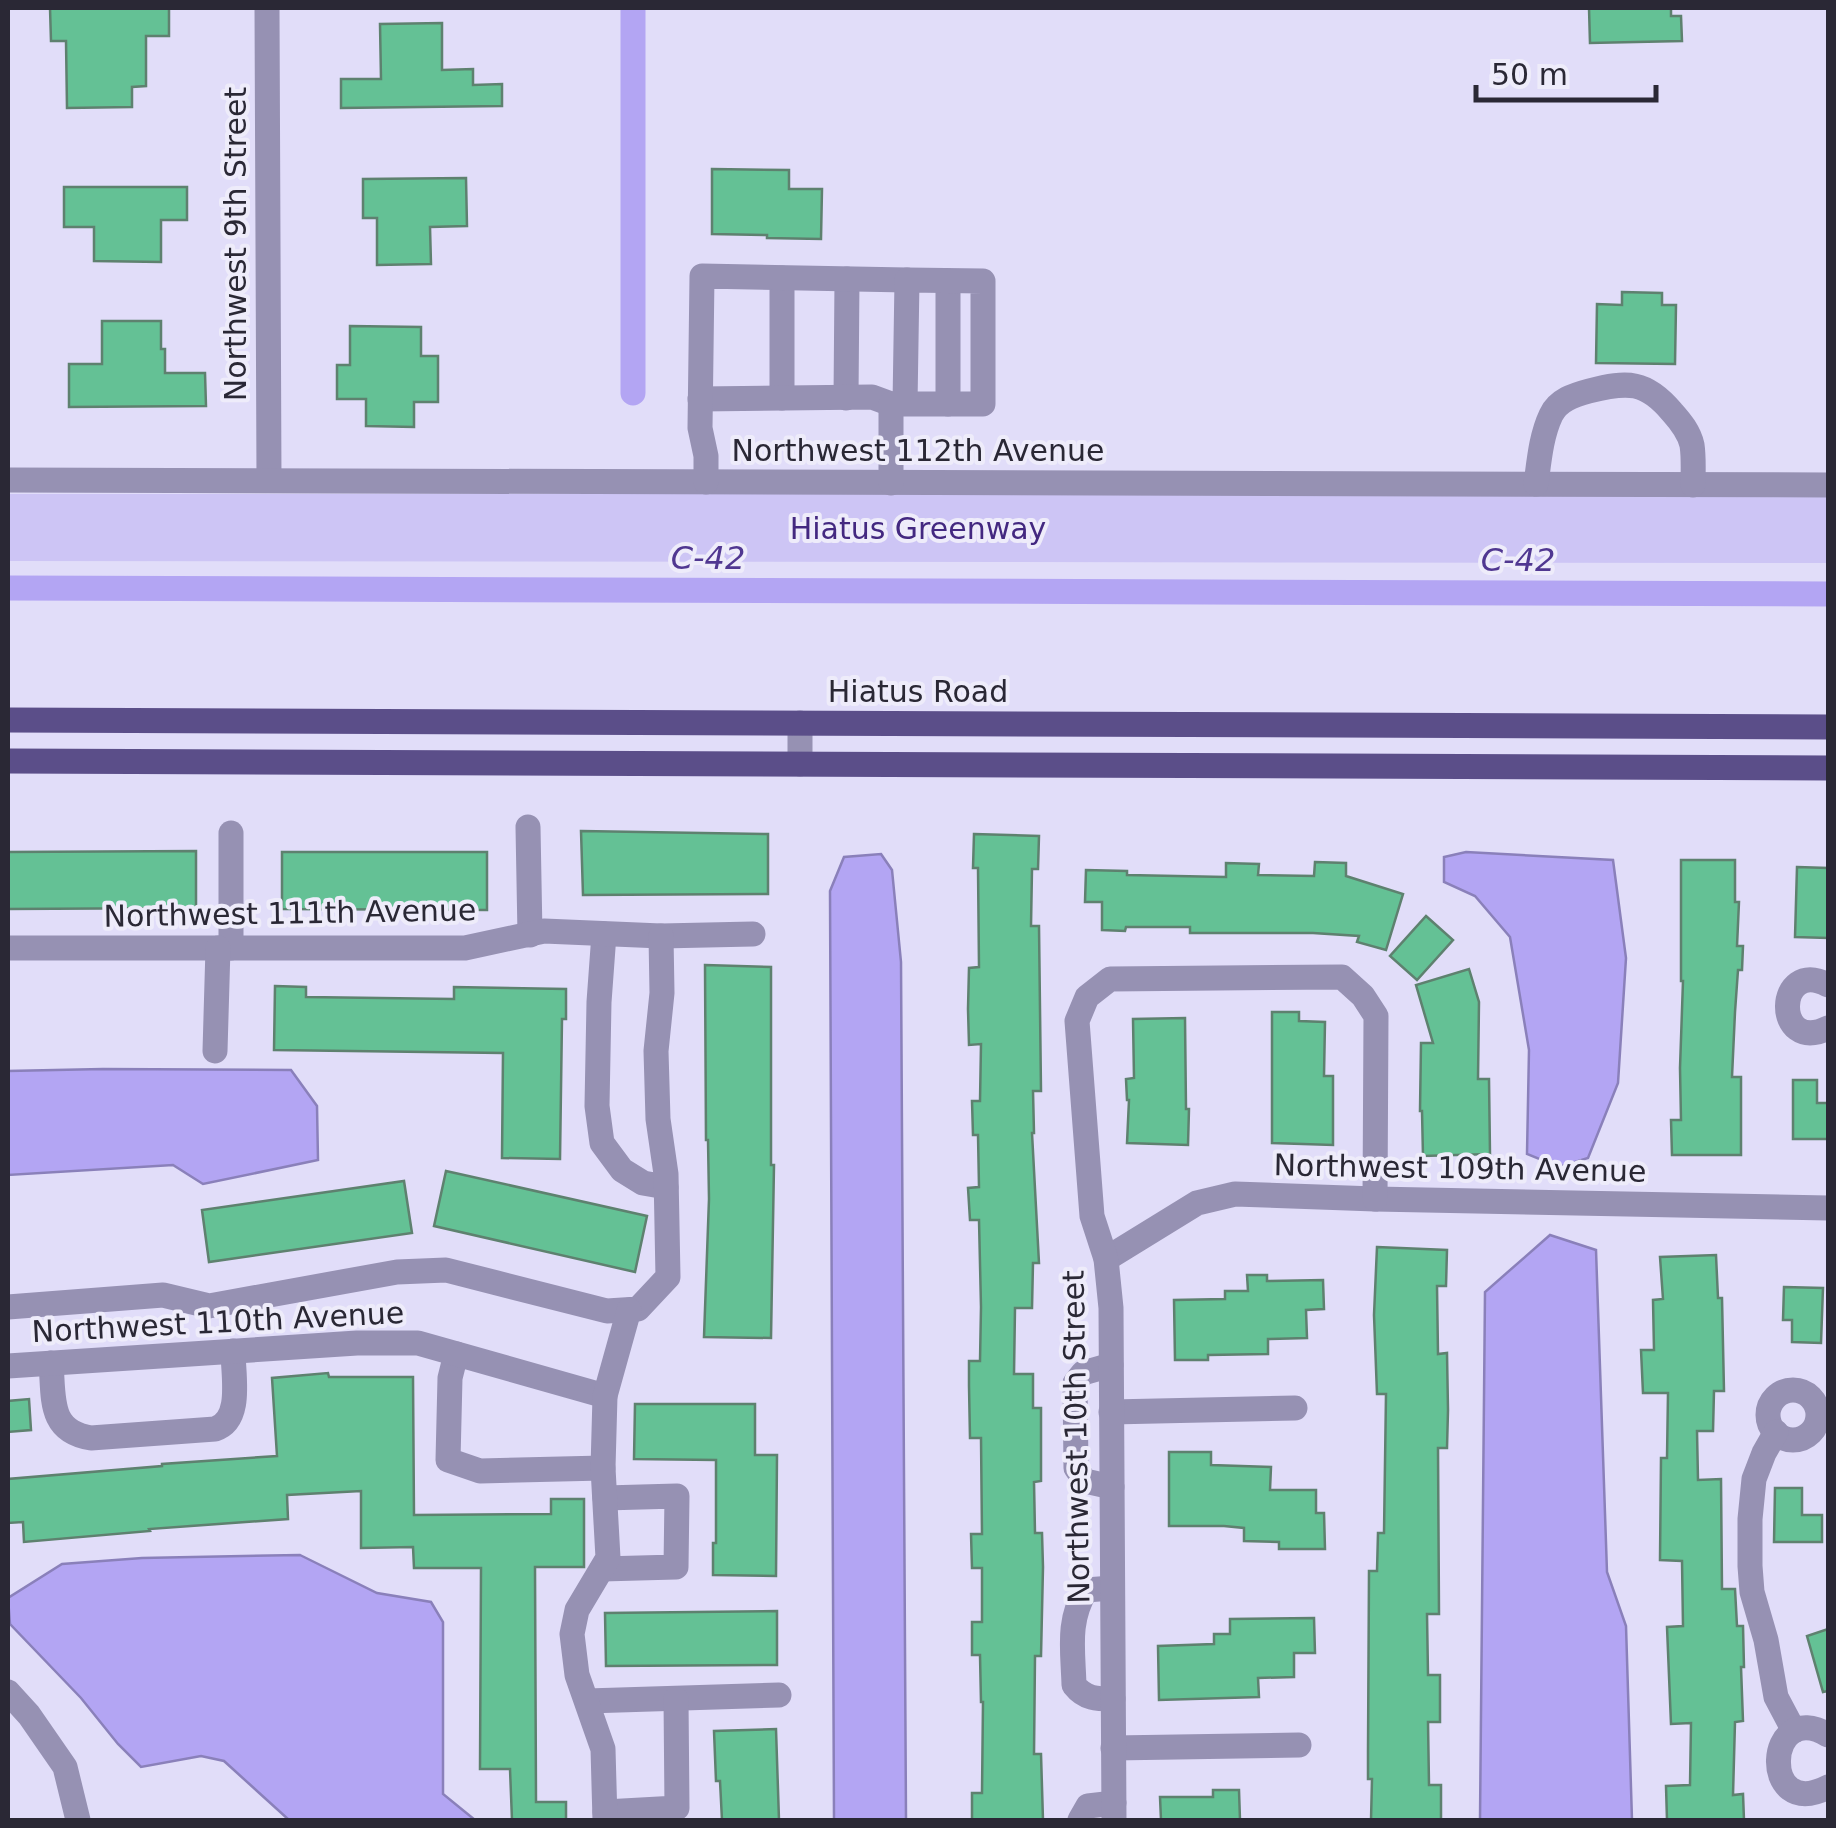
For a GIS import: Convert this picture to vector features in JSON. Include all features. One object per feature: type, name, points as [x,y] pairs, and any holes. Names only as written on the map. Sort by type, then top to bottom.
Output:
[{"type":"main road","name":"Hiatus Road","points":[[8,720],[1828,727]]},
{"type":"main road","points":[[8,761],[1828,768]]},
{"type":"street","name":"Northwest 9th Street","points":[[267,8],[269,480]]},
{"type":"street","points":[[700,400],[872,397],[898,404],[983,404],[983,282],[702,276],[700,400],[700,428],[706,482]]},
{"type":"street","points":[[782,278],[782,398]]},
{"type":"street","points":[[846,398],[847,279]]},
{"type":"street","points":[[891,483],[907,280]]},
{"type":"street","points":[[948,281],[948,404]]},
{"type":"street","points":[[1536,484],[1551,414],[1562,400],[1616,385],[1652,391],[1687,430],[1692,446],[1693,484]]},
{"type":"street","name":"Northwest 112th Avenue","points":[[8,480],[1828,485]]},
{"type":"street","points":[[800,723],[800,764]]},
{"type":"street","points":[[528,827],[530,935]]},
{"type":"street","points":[[214,1051],[231,833]]},
{"type":"street","name":"Northwest 111th Avenue","points":[[8,948],[465,948],[544,931],[661,936],[753,934]]},
{"type":"street","points":[[604,934],[598,1106],[602,1143],[622,1170],[642,1183],[666,1186]]},
{"type":"street","points":[[8,1307],[162,1294],[210,1306],[397,1272],[446,1270],[607,1311],[638,1309],[668,1278],[656,1051],[662,993],[661,936]]},
{"type":"street","name":"Northwest 10th Street","points":[[1114,1812],[1111,1308],[1106,1259],[1092,1216],[1078,1021],[1087,996],[1110,979],[1342,977],[1363,996],[1376,1016],[1375,1200]]},
{"type":"street","points":[[1828,985],[1817,980],[1800,983],[1786,1003],[1789,1020],[1803,1031],[1812,1034],[1828,1028]]},
{"type":"street","name":"Northwest 109th Avenue","points":[[1106,1259],[1197,1204],[1235,1194],[1828,1208]]},
{"type":"street","points":[[629,1310],[605,1396],[603,1468],[608,1558],[577,1610],[572,1634],[577,1675],[603,1749],[605,1816],[677,1808],[676,1698]]},
{"type":"street","name":"Northwest 110th Avenue","points":[[8,1366],[357,1343],[418,1343],[605,1396]]},
{"type":"street","points":[[51,1363],[56,1412],[62,1425],[77,1436],[91,1438],[224,1426],[234,1405],[233,1351]]},
{"type":"street","points":[[456,1354],[450,1378],[448,1460],[480,1471],[603,1468]]},
{"type":"street","points":[[1111,1365],[1083,1372],[1075,1383],[1076,1468],[1085,1481],[1112,1488]]},
{"type":"street","points":[[1787,1390],[1811,1397],[1823,1415],[1805,1437],[1790,1439],[1776,1432],[1770,1408],[1773,1400],[1787,1390]]},
{"type":"street","points":[[1111,1412],[1295,1408]]},
{"type":"street","points":[[1776,1432],[1754,1479],[1750,1566],[1752,1592],[1766,1640],[1776,1698],[1794,1732]]},
{"type":"street","points":[[602,1569],[676,1567],[678,1496],[604,1498]]},
{"type":"street","points":[[1112,1588],[1086,1590],[1073,1619],[1074,1684],[1092,1698],[1113,1699]]},
{"type":"street","points":[[8,1692],[65,1767],[78,1820]]},
{"type":"street","points":[[587,1702],[779,1694]]},
{"type":"street","points":[[1828,1735],[1810,1728],[1794,1732],[1783,1742],[1777,1756],[1778,1772],[1788,1786],[1801,1793],[1817,1793],[1828,1787]]},
{"type":"street","points":[[1114,1748],[1298,1745]]},
{"type":"street","points":[[1080,1820],[1088,1806],[1114,1812]]},
{"type":"green space","name":"Hiatus Greenway","points":[[8,494],[1828,494],[1828,563],[8,561]]},
{"type":"shaded area","points":[[1466,852],[1613,860],[1626,958],[1618,1083],[1588,1158],[1559,1167],[1527,1154],[1529,1050],[1510,937],[1475,896],[1444,882],[1444,857]]},
{"type":"shaded area","points":[[881,854],[892,870],[901,962],[906,1820],[834,1820],[830,891],[844,857]]},
{"type":"shaded area","points":[[291,1070],[317,1106],[318,1160],[203,1184],[173,1165],[8,1175],[8,1071]]},
{"type":"shaded area","points":[[1550,1235],[1596,1250],[1607,1572],[1626,1626],[1632,1820],[1480,1820],[1485,1292]]},
{"type":"shaded area","points":[[300,1555],[377,1593],[431,1602],[443,1622],[443,1794],[475,1820],[289,1820],[224,1761],[201,1756],[141,1767],[10,1624],[8,1598],[62,1564]]},
{"type":"building","points":[[50,8],[169,8],[169,36],[146,36],[146,86],[132,87],[132,107],[67,108],[66,41],[51,41]]},
{"type":"building","points":[[1589,8],[1671,8],[1671,16],[1681,16],[1682,41],[1590,43]]},
{"type":"building","points":[[442,23],[442,70],[473,69],[473,85],[502,84],[502,106],[341,108],[341,79],[381,79],[380,24]]},
{"type":"building","points":[[712,169],[789,170],[789,189],[822,189],[821,239],[712,234]]},
{"type":"building","points":[[466,178],[467,226],[430,227],[431,264],[377,265],[377,218],[363,218],[363,179]]},
{"type":"building","points":[[64,187],[187,187],[187,220],[161,220],[161,262],[94,261],[94,227],[64,227]]},
{"type":"building","points":[[1622,292],[1662,293],[1662,305],[1676,305],[1675,364],[1596,363],[1597,304],[1622,305]]},
{"type":"building","points":[[102,321],[161,321],[165,373],[205,373],[206,406],[69,407],[69,364],[102,364]]},
{"type":"building","points":[[350,326],[421,327],[421,356],[438,356],[438,402],[414,402],[414,427],[366,426],[366,399],[337,399],[337,365],[350,365]]},
{"type":"building","points":[[581,831],[768,834],[768,894],[583,895]]},
{"type":"building","points":[[974,834],[1039,836],[1038,869],[1032,869],[1031,926],[1039,926],[1041,1091],[1033,1091],[1032,1133],[1039,1263],[1033,1263],[1032,1308],[1015,1308],[1014,1374],[1033,1374],[1033,1408],[1041,1408],[1041,1481],[1034,1482],[1035,1533],[1042,1533],[1043,1567],[1041,1656],[1035,1656],[1034,1754],[1041,1754],[1043,1820],[972,1820],[972,1793],[982,1793],[983,1702],[980,1655],[972,1655],[972,1622],[982,1622],[982,1568],[972,1568],[971,1534],[982,1534],[981,1438],[970,1438],[969,1386],[969,1361],[980,1361],[981,1307],[979,1220],[970,1220],[968,1188],[979,1187],[978,1135],[973,1135],[972,1101],[980,1101],[981,1044],[969,1045],[968,1009],[969,968],[979,967]]},
{"type":"building","points":[[196,851],[196,908],[8,909],[8,852]]},
{"type":"building","points":[[282,852],[487,852],[487,910],[282,909]]},
{"type":"building","points":[[1681,860],[1735,860],[1735,902],[1739,902],[1737,946],[1743,946],[1732,1077],[1741,1077],[1741,1155],[1672,1155],[1671,1120],[1681,1120]]},
{"type":"building","points":[[1315,862],[1346,863],[1346,876],[1403,894],[1386,950],[1357,942],[1359,936],[1190,933],[1190,927],[1102,930],[1102,902],[1085,902],[1086,870],[1226,877],[1226,863],[1259,864],[1258,875],[1314,876]]},
{"type":"building","points":[[1797,867],[1828,868],[1828,938],[1795,937]]},
{"type":"building","points":[[1426,916],[1453,940],[1417,980],[1390,956]]},
{"type":"building","points":[[705,965],[771,967],[771,1338],[704,1337],[709,1199]]},
{"type":"building","points":[[1469,969],[1479,1002],[1478,1079],[1489,1079],[1490,1154],[1423,1156],[1421,1043],[1433,1043],[1416,985]]},
{"type":"building","points":[[275,986],[306,987],[306,997],[454,999],[454,987],[566,989],[560,1159],[502,1158],[503,1053],[274,1050]]},
{"type":"building","points":[[1272,1012],[1299,1012],[1299,1021],[1325,1022],[1324,1076],[1333,1076],[1333,1145],[1272,1143]]},
{"type":"building","points":[[1185,1018],[1188,1145],[1127,1143],[1126,1079],[1134,1078],[1133,1019]]},
{"type":"building","points":[[1793,1080],[1817,1080],[1817,1103],[1828,1103],[1828,1139],[1793,1139]]},
{"type":"building","points":[[446,1171],[647,1216],[635,1272],[434,1226]]},
{"type":"building","points":[[404,1181],[412,1233],[209,1262],[202,1210]]},
{"type":"building","points":[[1377,1247],[1447,1250],[1446,1286],[1437,1286],[1438,1354],[1447,1353],[1448,1410],[1447,1448],[1438,1448],[1439,1614],[1427,1614],[1428,1675],[1440,1675],[1440,1722],[1428,1722],[1429,1785],[1441,1785],[1441,1820],[1371,1820],[1369,1571],[1377,1571],[1378,1533],[1384,1533],[1386,1394],[1377,1394]]},
{"type":"building","points":[[1716,1255],[1718,1298],[1722,1298],[1724,1391],[1714,1391],[1713,1431],[1697,1431],[1698,1480],[1721,1479],[1722,1589],[1735,1589],[1737,1626],[1743,1626],[1743,1721],[1735,1722],[1733,1795],[1743,1794],[1744,1820],[1667,1820],[1666,1786],[1690,1785],[1691,1723],[1671,1724],[1667,1627],[1683,1626],[1682,1561],[1660,1560],[1661,1458],[1667,1458],[1668,1393],[1643,1393],[1641,1350],[1654,1350],[1653,1300],[1663,1299],[1660,1257]]},
{"type":"building","points":[[1247,1275],[1267,1275],[1267,1281],[1323,1280],[1324,1309],[1306,1310],[1307,1338],[1268,1339],[1268,1354],[1175,1360],[1174,1300],[1225,1299],[1225,1291],[1248,1291]]},
{"type":"building","points":[[1784,1287],[1823,1288],[1821,1343],[1792,1342],[1792,1320],[1783,1320]]},
{"type":"building","points":[[328,1373],[329,1377],[413,1377],[414,1515],[551,1514],[551,1499],[584,1499],[584,1567],[535,1567],[536,1802],[566,1802],[566,1820],[512,1820],[510,1769],[480,1769],[481,1568],[414,1568],[413,1547],[361,1548],[361,1491],[287,1495],[288,1519],[24,1542],[23,1522],[8,1523],[8,1479],[277,1456],[272,1378]]},
{"type":"building","points":[[29,1399],[31,1430],[8,1432],[8,1401]]},
{"type":"building","points":[[635,1404],[755,1404],[755,1455],[777,1455],[776,1576],[713,1575],[716,1460],[634,1459]]},
{"type":"building","points":[[1169,1452],[1211,1452],[1211,1465],[1271,1467],[1270,1490],[1316,1490],[1316,1513],[1324,1513],[1325,1549],[1279,1549],[1279,1542],[1244,1541],[1244,1528],[1169,1526]]},
{"type":"building","points":[[1775,1488],[1802,1488],[1802,1515],[1822,1515],[1822,1542],[1774,1542]]},
{"type":"building","points":[[777,1611],[777,1665],[606,1666],[605,1613]]},
{"type":"building","points":[[1314,1618],[1315,1653],[1294,1653],[1294,1677],[1258,1678],[1259,1697],[1159,1700],[1158,1646],[1214,1644],[1214,1634],[1230,1634],[1230,1619]]},
{"type":"building","points":[[1828,1629],[1828,1691],[1823,1692],[1807,1636]]},
{"type":"building","points":[[776,1729],[779,1820],[722,1820],[714,1731]]},
{"type":"building","points":[[1213,1790],[1239,1790],[1240,1820],[1161,1820],[1160,1797],[1213,1797]]},
{"type":"waterway","points":[[633,8],[633,393]]},
{"type":"waterway","name":"C-42","points":[[8,588],[1828,594]]}]
